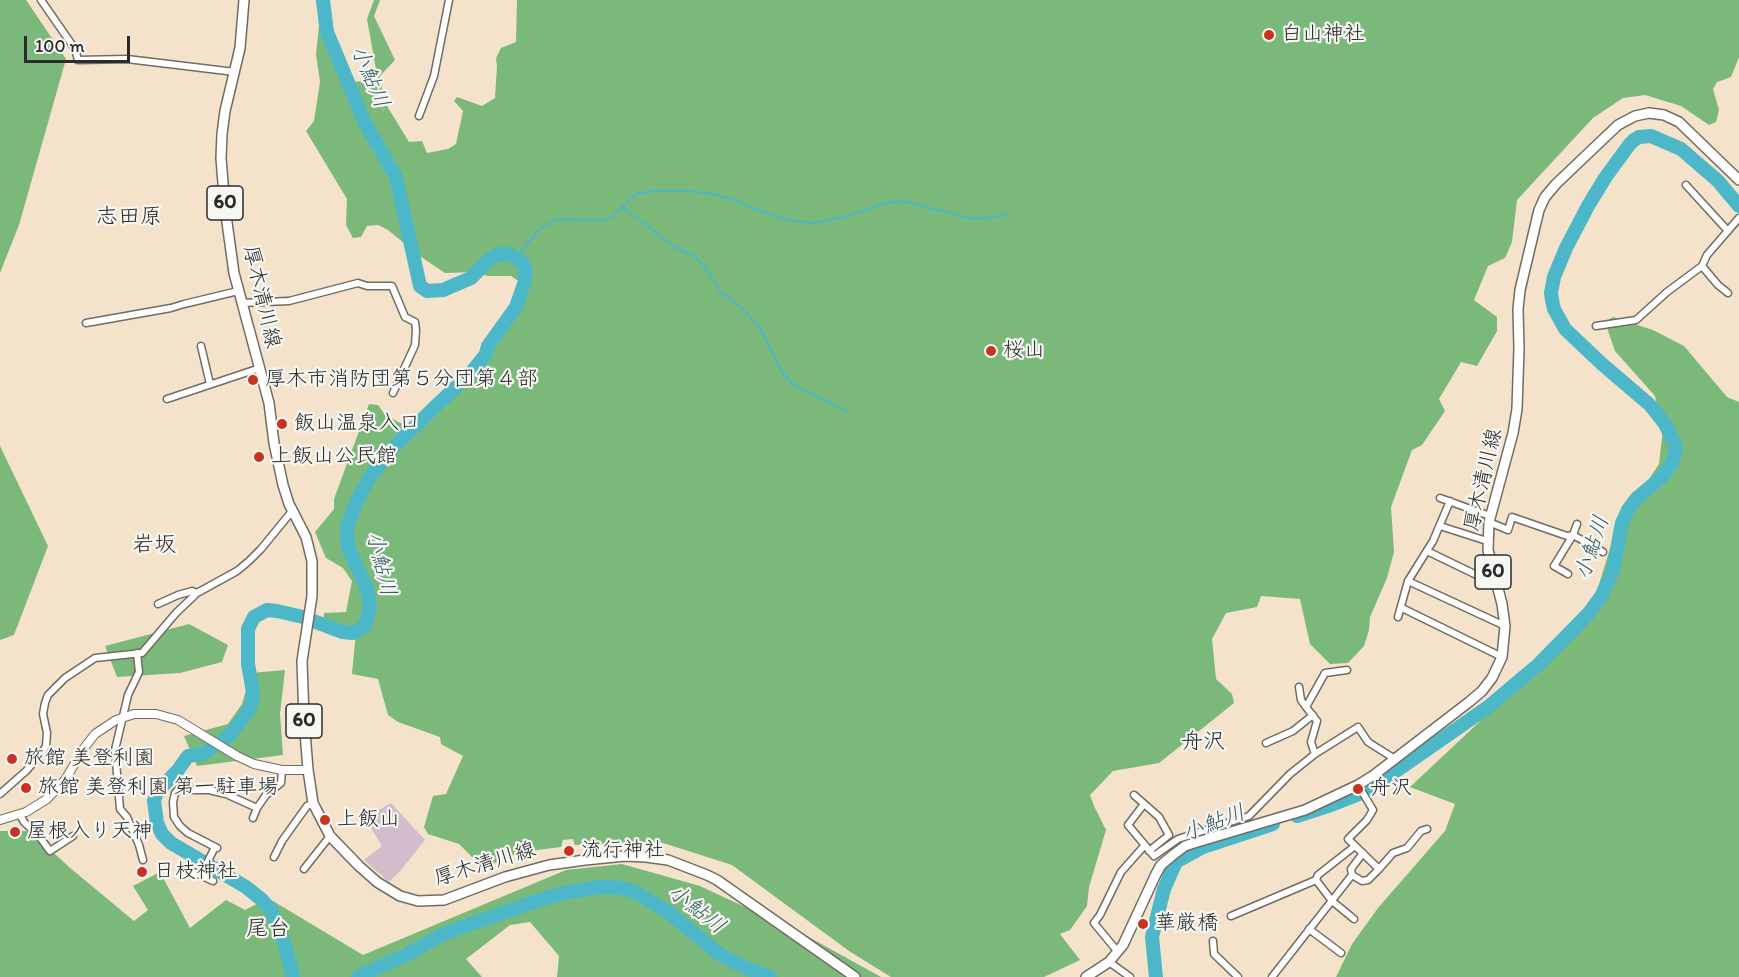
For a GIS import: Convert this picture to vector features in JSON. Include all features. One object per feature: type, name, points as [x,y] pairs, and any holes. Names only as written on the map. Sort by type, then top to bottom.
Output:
[{"type":"main road","name":"厚木清川線","points":[[244,0],[240,48],[225,111],[220,158],[230,250],[238,291],[269,403],[274,443],[283,485],[306,537],[312,561],[311,604],[302,661],[302,679],[308,770],[315,807]]},
{"type":"main road","name":"厚木清川線","points":[[1091,976],[1109,962],[1127,938],[1161,866],[1193,838],[1305,810],[1359,787],[1482,691],[1492,678],[1502,657],[1505,626],[1487,541],[1490,519],[1513,433],[1517,409],[1520,290],[1539,210],[1545,197],[1618,126],[1635,116],[1649,113],[1664,114],[1679,122],[1739,180]]},
{"type":"main road","name":"60","points":[[315,807],[330,836]]},
{"type":"main road","name":"厚木清川線","points":[[330,836],[376,882],[400,896],[418,901],[444,900],[505,877],[549,865],[626,856],[668,860],[717,880],[855,977]]},
{"type":"street","points":[[41,0],[75,49],[78,60],[126,59],[235,72]]},
{"type":"street","points":[[419,116],[434,76],[449,0]]},
{"type":"street","points":[[1686,185],[1729,230]]},
{"type":"street","points":[[1596,326],[1636,320],[1667,292],[1702,266],[1707,255],[1739,218]]},
{"type":"street","points":[[1702,266],[1728,293]]},
{"type":"street","points":[[241,303],[289,301],[357,283],[367,286],[392,286],[405,317],[415,322],[416,330],[415,345],[393,393]]},
{"type":"street","points":[[86,323],[171,308],[238,291]]},
{"type":"street","points":[[201,346],[210,384]]},
{"type":"street","points":[[167,399],[260,368]]},
{"type":"street","points":[[1440,498],[1490,519],[1508,530],[1512,517],[1567,536],[1573,535],[1603,552]]},
{"type":"street","points":[[1398,617],[1408,582],[1440,526],[1450,501]]},
{"type":"street","points":[[0,794],[41,754],[46,746],[47,733],[43,714],[45,703],[51,692],[69,675],[95,658],[142,653],[176,613],[197,593],[242,568],[293,510]]},
{"type":"street","points":[[1568,574],[1554,566],[1577,524]]},
{"type":"street","points":[[1440,526],[1487,541]]},
{"type":"street","points":[[1427,551],[1489,581],[1495,580]]},
{"type":"street","points":[[1408,582],[1505,626]]},
{"type":"street","points":[[158,604],[192,591],[197,593]]},
{"type":"street","points":[[1402,608],[1502,657]]},
{"type":"street","points":[[137,653],[139,672],[128,695],[115,750],[120,809],[127,817],[139,845],[142,860]]},
{"type":"street","points":[[1306,707],[1325,673],[1347,670]]},
{"type":"street","points":[[1299,687],[1301,700],[1317,721],[1311,742],[1315,754]]},
{"type":"street","points":[[0,820],[20,815],[38,806],[55,792],[73,770],[84,748],[95,734],[109,723],[134,714],[156,714],[178,720],[254,764],[282,770],[308,770]]},
{"type":"street","points":[[1266,743],[1293,731],[1313,715]]},
{"type":"street","points":[[1144,804],[1128,825],[1154,856],[1178,839],[1193,838],[1249,816],[1290,774],[1315,754],[1358,726],[1368,742],[1395,759]]},
{"type":"street","points":[[281,783],[282,770]]},
{"type":"street","points":[[253,818],[266,795],[281,783],[290,780]]},
{"type":"street","points":[[1359,787],[1373,810],[1367,820],[1348,839],[1379,869]]},
{"type":"street","points":[[202,874],[215,848],[180,826],[174,817],[175,793],[178,790],[209,789],[257,808]]},
{"type":"street","points":[[1118,952],[1094,923],[1121,872],[1147,848],[1169,835],[1159,817],[1134,795]]},
{"type":"street","points":[[274,857],[282,841],[307,806],[315,807]]},
{"type":"street","points":[[20,815],[51,851],[73,836]]},
{"type":"street","points":[[1352,875],[1362,881],[1368,880],[1393,853],[1407,848],[1421,831],[1427,829]]},
{"type":"street","points":[[304,869],[330,836]]},
{"type":"street","points":[[1231,916],[1316,880],[1318,875],[1355,846]]},
{"type":"street","points":[[1272,977],[1352,875],[1352,869],[1363,854]]},
{"type":"street","points":[[183,867],[213,880]]},
{"type":"street","points":[[1316,880],[1332,901],[1354,919]]},
{"type":"street","points":[[1309,929],[1341,953]]},
{"type":"street","points":[[1213,941],[1214,954],[1235,976]]},
{"type":"street","points":[[1109,962],[1130,977]]},
{"type":"shaded area","points":[[391,803],[425,840],[389,882],[364,860],[382,846],[365,818]]},
{"type":"green space","points":[[0,0],[26,0],[66,59],[19,225],[0,273]]},
{"type":"green space","points":[[316,0],[329,0],[325,10],[346,87],[352,82],[375,80],[384,114],[367,19],[374,0],[380,0],[374,16],[395,60],[380,76],[384,101],[409,142],[422,141],[427,153],[448,149],[456,144],[463,111],[454,101],[457,97],[482,106],[495,98],[496,58],[501,48],[516,42],[517,0],[1739,0],[1739,57],[1731,77],[1717,82],[1713,89],[1719,110],[1716,122],[1709,125],[1681,106],[1645,95],[1623,98],[1593,118],[1517,200],[1512,242],[1505,258],[1488,266],[1474,300],[1497,317],[1497,331],[1477,366],[1461,362],[1439,399],[1445,411],[1422,445],[1412,450],[1391,507],[1394,552],[1387,578],[1370,617],[1364,646],[1348,663],[1330,664],[1310,644],[1300,599],[1261,596],[1257,607],[1226,613],[1212,639],[1216,679],[1232,694],[1234,703],[1159,763],[1113,771],[1090,795],[1106,830],[1089,887],[1087,906],[1070,930],[1060,934],[1080,960],[1044,977],[891,977],[849,951],[732,865],[660,842],[575,845],[573,839],[563,840],[561,847],[521,852],[483,868],[459,844],[428,834],[424,827],[433,796],[446,794],[463,756],[441,744],[440,737],[398,722],[388,715],[378,679],[352,674],[356,632],[323,624],[324,613],[346,612],[352,581],[343,568],[326,558],[315,532],[334,509],[334,499],[369,404],[378,405],[383,412],[398,422],[409,425],[433,402],[449,397],[510,327],[518,304],[520,282],[511,276],[487,276],[478,272],[445,273],[378,225],[367,226],[361,237],[353,238],[346,225],[347,199],[306,131],[314,121],[320,82],[316,54],[319,26]]},
{"type":"green space","points":[[1613,317],[1653,330],[1684,346],[1727,397],[1739,402],[1739,977],[1336,977],[1352,944],[1378,908],[1445,831],[1455,804],[1410,787],[1492,710],[1537,674],[1588,620],[1616,529],[1659,464],[1663,429],[1655,396],[1615,351],[1605,322]]},
{"type":"green space","points":[[0,446],[48,546],[14,635],[0,640]]},
{"type":"green space","points":[[189,624],[228,645],[222,662],[180,673],[117,677],[105,646]]},
{"type":"green space","points":[[285,670],[280,714],[283,755],[197,766],[184,736],[228,724],[242,704],[251,673]]},
{"type":"green space","points":[[0,831],[30,831],[134,921],[148,910],[133,886],[160,872],[190,928],[226,900],[245,910],[268,898],[363,955],[566,870],[622,864],[700,886],[807,936],[881,977],[557,977],[559,956],[530,922],[510,925],[466,959],[482,977],[0,977]]},
{"type":"waterway","name":"小鮎川","points":[[293,977],[285,945],[271,910],[246,887],[171,843],[162,834],[157,823],[154,801],[157,792],[188,756],[203,754],[229,736],[249,710],[253,692],[248,664],[248,629],[254,617],[267,610],[303,617],[342,632],[353,633],[365,626],[370,607],[367,589],[348,547],[347,537],[347,527],[356,503],[370,477],[389,452],[470,374],[486,354],[488,346],[516,307],[525,281],[525,268],[522,262],[509,254],[499,254],[490,259],[471,278],[443,290],[427,291],[420,286],[396,177],[365,123],[327,32],[323,0]]},
{"type":"waterway","name":"小鮎川","points":[[1297,816],[1359,794],[1386,778],[1488,707],[1539,664],[1589,613],[1602,595],[1613,571],[1622,523],[1628,510],[1637,498],[1663,476],[1672,463],[1675,444],[1665,424],[1650,405],[1565,329],[1554,309],[1551,293],[1554,277],[1566,248],[1605,178],[1634,140],[1651,136],[1681,149],[1718,181],[1739,206]]},
{"type":"waterway","points":[[516,257],[540,229],[557,219],[602,220],[612,217],[636,194],[655,191],[709,193],[774,216],[813,223],[844,217],[885,203],[903,201],[972,219],[1008,214]]},
{"type":"waterway","points":[[624,208],[675,247],[694,256],[705,267],[720,291],[744,310],[759,326],[782,372],[795,386],[848,413]]},
{"type":"waterway","name":"小鮎川","points":[[1156,977],[1152,937],[1164,889],[1176,862],[1203,847],[1273,824]]},
{"type":"waterway","name":"小鮎川","points":[[358,977],[451,931],[540,900],[600,887],[622,888],[635,892],[668,912],[719,954],[770,977]]},
{"type":"place","name":"白山神社","points":[[1269,35]]},
{"type":"place","name":"桜山","points":[[991,351]]},
{"type":"place","name":"厚木市消防団第５分団第４部","points":[[253,380]]},
{"type":"place","name":"飯山温泉入口","points":[[282,424]]},
{"type":"place","name":"上飯山公民館","points":[[259,457]]},
{"type":"place","name":"旅館 美登利園","points":[[12,759]]},
{"type":"place","name":"旅館 美登利園 第一駐車場","points":[[26,788]]},
{"type":"place","name":"舟沢","points":[[1358,789]]},
{"type":"place","name":"上飯山","points":[[325,820]]},
{"type":"place","name":"屋根入り天神","points":[[15,832]]},
{"type":"place","name":"流行神社","points":[[569,851]]},
{"type":"place","name":"日枝神社","points":[[142,872]]},
{"type":"place","name":"華厳橋","points":[[1143,924]]},
{"type":"district","name":"志田原","points":[[129,217]]},
{"type":"district","name":"岩坂","points":[[154,545]]},
{"type":"district","name":"舟沢","points":[[1203,742]]},
{"type":"district","name":"尾台","points":[[268,929]]}]
